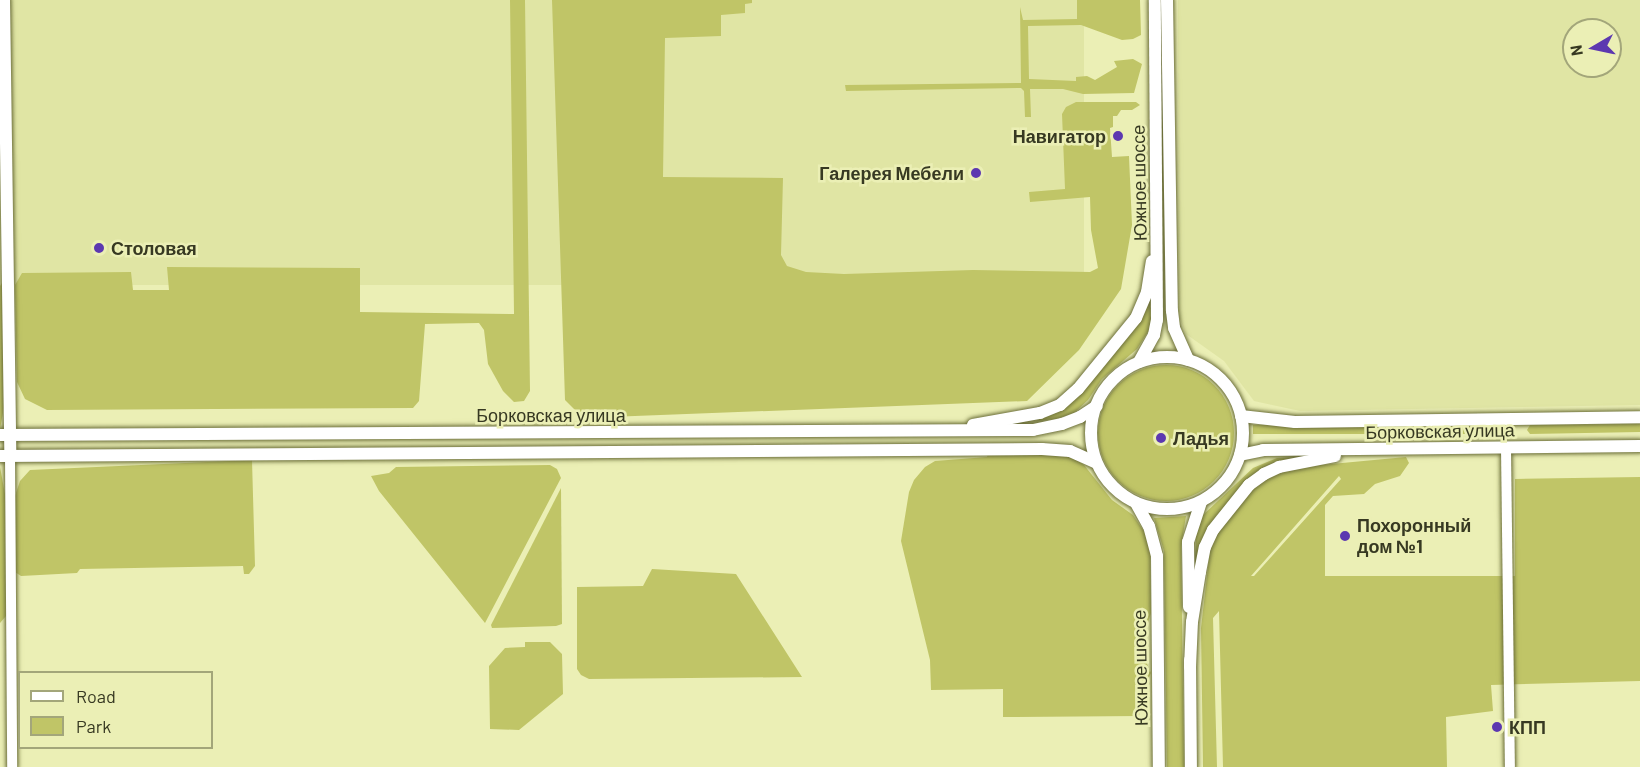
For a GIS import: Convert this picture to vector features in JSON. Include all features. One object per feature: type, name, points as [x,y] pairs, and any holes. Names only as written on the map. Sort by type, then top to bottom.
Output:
[{"type":"main road","points":[[4,0],[5,455]]},
{"type":"main road","name":"Южное шоссе","points":[[1139,362],[1154,335],[1158,320],[1155,0]]},
{"type":"main road","name":"Южное шоссе","points":[[1167,0],[1172,311],[1174,328],[1188,360]]},
{"type":"main road","points":[[933,431],[1040,413],[1060,405],[1078,389],[1136,318],[1147,291],[1157,234]]},
{"type":"main road","points":[[1163,357],[1188,360],[1210,370],[1220,378],[1234,398],[1241,416],[1243,435],[1240,455],[1228,479],[1201,502],[1167,510],[1135,502],[1116,490],[1095,462],[1090,433],[1097,406],[1108,385],[1116,376],[1139,362],[1163,357]]},
{"type":"main road","name":"Борковская улица","points":[[5,434],[1041,429],[1080,417],[1097,406]]},
{"type":"main road","name":"Борковская улица","points":[[1241,416],[1295,422],[1640,417]]},
{"type":"main road","points":[[566,433],[566,452]]},
{"type":"main road","name":"Борковская улица","points":[[1240,455],[1263,450],[1640,446]]},
{"type":"main road","name":"Борковская улица","points":[[5,455],[1042,448],[1070,451],[1095,462]]},
{"type":"main road","points":[[1190,667],[1192,622],[1205,546],[1213,530],[1235,500],[1249,485],[1280,467],[1370,450]]},
{"type":"main road","name":"Южное шоссе","points":[[1135,502],[1149,526],[1157,556],[1159,767]]},
{"type":"main road","points":[[1191,767],[1188,542],[1201,502]]},
{"type":"street","points":[[1506,448],[1510,767]]},
{"type":"street","points":[[5,455],[12,767]]},
{"type":"shaded area","points":[[11,0],[1084,0],[1084,285],[11,285]]},
{"type":"shaded area","points":[[1178,0],[1640,0],[1640,405],[1300,411],[1254,401],[1224,361],[1186,334],[1179,316]]},
{"type":"green space","points":[[510,0],[525,0],[530,391],[524,401],[514,402],[503,391],[488,364],[484,330],[479,323],[425,324],[419,401],[413,408],[47,410],[25,399],[17,382],[15,285],[22,273],[131,272],[133,290],[169,290],[167,267],[360,268],[360,312],[514,314]]},
{"type":"green space","points":[[552,0],[752,0],[752,3],[745,4],[745,13],[721,15],[721,36],[665,38],[663,177],[783,178],[781,255],[787,266],[806,272],[844,274],[973,270],[1090,272],[1098,268],[1091,230],[1090,197],[1030,202],[1029,192],[1065,189],[1062,114],[1066,107],[1076,102],[1136,102],[1140,105],[1132,110],[1121,110],[1117,116],[1113,116],[1113,127],[1110,128],[1112,157],[1129,156],[1132,225],[1121,289],[1079,350],[1027,401],[583,418],[565,400]]},
{"type":"green space","points":[[1077,0],[1140,0],[1141,35],[1133,39],[1122,40],[1081,25],[1028,26],[1029,79],[1076,81],[1076,77],[1087,76],[1095,80],[1117,67],[1114,61],[1133,59],[1142,64],[1134,93],[1083,94],[1063,89],[1030,89],[1031,117],[1025,117],[1024,91],[1021,88],[846,91],[845,85],[1021,83],[1020,7],[1023,20],[1077,19]]},
{"type":"green space","points":[[2,283],[4,407],[0,429],[0,286]]},
{"type":"green space","points":[[1151,287],[1149,330],[1137,349],[1102,379],[1088,400],[1074,413],[1056,419],[1036,421],[1067,405]]},
{"type":"green space","points":[[1166,365],[1192,370],[1214,385],[1229,407],[1234,433],[1229,459],[1214,481],[1192,496],[1166,501],[1140,496],[1118,481],[1103,459],[1098,433],[1103,407],[1118,385],[1140,370]]},
{"type":"green space","points":[[1640,424],[1640,432],[1530,434],[1527,430],[1530,425]]},
{"type":"green space","points":[[1253,425],[1493,425],[1493,434],[1253,434]]},
{"type":"green space","points":[[988,451],[1072,457],[1084,465],[1112,500],[1133,515],[1147,536],[1150,548],[1151,613],[1146,629],[1145,659],[1151,673],[1144,687],[1144,709],[1140,710],[1139,716],[1003,717],[1003,689],[931,690],[930,660],[901,541],[909,492],[914,480],[925,467],[935,461],[987,457]]},
{"type":"green space","points":[[1406,457],[1409,463],[1400,476],[1375,484],[1364,494],[1333,496],[1325,505],[1325,576],[1515,576],[1515,479],[1640,477],[1640,681],[1491,685],[1493,711],[1446,717],[1447,767],[1223,767],[1219,611],[1213,618],[1217,767],[1203,767],[1201,628],[1211,541],[1247,495],[1271,475],[1289,468]],"holes":[[[1339,476],[1341,479],[1254,576],[1251,576]]]},
{"type":"green space","points":[[1277,458],[1293,458],[1269,465],[1248,482],[1216,516],[1200,544],[1196,564],[1196,535],[1203,515],[1253,468]]},
{"type":"green space","points":[[252,460],[255,566],[249,574],[244,574],[243,566],[80,569],[77,573],[21,576],[15,572],[15,496],[20,481],[30,470]]},
{"type":"green space","points":[[550,465],[557,469],[561,478],[485,623],[379,491],[371,476],[389,473],[396,467]]},
{"type":"green space","points":[[0,467],[5,494],[6,616],[0,623]]},
{"type":"green space","points":[[561,488],[562,624],[492,628],[491,625]]},
{"type":"green space","points":[[1186,516],[1181,547],[1184,767],[1167,767],[1164,551],[1154,518]]},
{"type":"green space","points":[[652,569],[736,574],[802,677],[589,679],[581,675],[577,669],[577,587],[643,586]]},
{"type":"green space","points":[[525,642],[550,642],[562,654],[563,694],[519,730],[490,729],[489,666],[505,648],[525,647]]},
{"type":"place","name":"Навигатор","points":[[1118,136]]},
{"type":"place","name":"Галерея Мебели","points":[[976,173]]},
{"type":"place","name":"Столовая","points":[[99,248]]},
{"type":"place","name":"Ладья","points":[[1161,438]]},
{"type":"place","name":"Похоронный дом №1","points":[[1345,536]]},
{"type":"place","name":"КПП","points":[[1497,727]]}]
